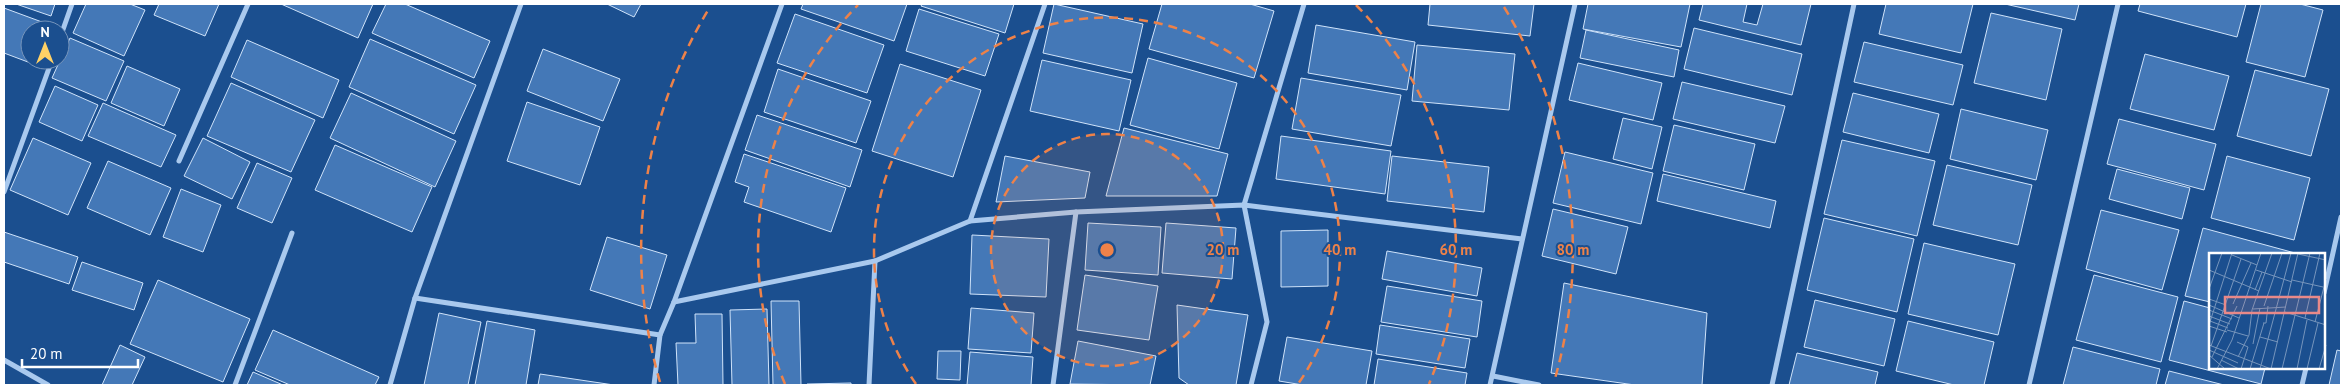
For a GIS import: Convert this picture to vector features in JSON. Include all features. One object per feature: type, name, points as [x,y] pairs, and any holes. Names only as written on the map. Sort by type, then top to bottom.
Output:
[{"type":"street","points":[[66,20],[72,4]]},
{"type":"street","points":[[179,161],[248,4]]},
{"type":"street","points":[[390,385],[415,298],[521,4]]},
{"type":"street","points":[[654,385],[660,335],[674,302],[782,4]]},
{"type":"street","points":[[970,221],[1045,4]]},
{"type":"street","points":[[1251,385],[1267,322],[1244,205],[1304,4]]},
{"type":"street","points":[[1490,385],[1575,4]]},
{"type":"street","points":[[1772,385],[1854,4]]},
{"type":"street","points":[[2029,385],[2118,4]]},
{"type":"street","points":[[4,192],[48,70]]},
{"type":"street","points":[[674,302],[875,261],[970,221],[1076,212],[1244,205],[1522,239]]},
{"type":"street","points":[[1053,385],[1076,212]]},
{"type":"street","points":[[2325,289],[2341,217]]},
{"type":"street","points":[[234,385],[292,233]]},
{"type":"street","points":[[869,385],[875,261]]},
{"type":"street","points":[[415,298],[660,335]]},
{"type":"street","points":[[4,360],[48,385]]},
{"type":"street","points":[[2302,385],[2306,369]]},
{"type":"street","points":[[1493,376],[1539,385]]},
{"type":"building","points":[[16,4],[55,4],[51,16]]},
{"type":"building","points":[[86,4],[130,4],[145,10],[124,56],[73,33]]},
{"type":"building","points":[[159,4],[219,4],[205,36],[154,15]]},
{"type":"building","points":[[281,4],[373,4],[358,38]]},
{"type":"building","points":[[386,4],[405,4],[490,41],[474,78],[372,33]]},
{"type":"building","points":[[607,4],[641,4],[634,17]]},
{"type":"building","points":[[803,4],[907,4],[894,41],[801,9]]},
{"type":"building","points":[[922,4],[1014,4],[1005,33],[921,6]]},
{"type":"building","points":[[1054,4],[1143,24],[1132,73],[1043,53]]},
{"type":"building","points":[[1162,4],[1250,4],[1274,11],[1254,78],[1149,49]]},
{"type":"building","points":[[1430,4],[1534,4],[1530,36],[1428,25]]},
{"type":"building","points":[[1588,4],[1690,4],[1681,47],[1583,29]]},
{"type":"building","points":[[1703,4],[1747,4],[1743,22],[1757,25],[1763,4],[1811,4],[1801,45],[1699,20]]},
{"type":"building","points":[[1886,4],[1973,4],[1961,53],[1879,34]]},
{"type":"building","points":[[2005,4],[2079,4],[2075,20]]},
{"type":"building","points":[[2140,4],[2246,4],[2237,37],[2138,11]]},
{"type":"building","points":[[2261,4],[2300,4],[2323,10],[2305,77],[2246,62]]},
{"type":"building","points":[[4,8],[37,20],[20,20],[20,59],[4,53]]},
{"type":"building","points":[[919,9],[999,34],[985,76],[906,51]]},
{"type":"building","points":[[1991,13],[2062,29],[2046,100],[1974,83]]},
{"type":"building","points":[[795,14],[884,45],[867,93],[777,63]]},
{"type":"building","points":[[1316,25],[1415,42],[1407,90],[1308,73]]},
{"type":"building","points":[[1694,28],[1802,54],[1792,95],[1684,69]]},
{"type":"building","points":[[1586,30],[1679,50],[1674,77],[1580,58]]},
{"type":"building","points":[[70,38],[124,61],[106,101],[52,78],[56,70],[70,70]]},
{"type":"building","points":[[370,39],[476,85],[454,134],[349,87]]},
{"type":"building","points":[[247,40],[339,80],[323,118],[231,77]]},
{"type":"building","points":[[1864,42],[1963,65],[1953,105],[1854,82]]},
{"type":"building","points":[[1417,45],[1515,54],[1509,110],[1412,101]]},
{"type":"building","points":[[543,49],[620,79],[603,121],[527,91]]},
{"type":"building","points":[[2145,54],[2229,76],[2214,130],[2130,109]]},
{"type":"building","points":[[1148,58],[1237,83],[1219,149],[1130,125]]},
{"type":"building","points":[[1042,60],[1131,80],[1119,131],[1030,111]]},
{"type":"building","points":[[1578,63],[1662,83],[1653,120],[1569,100]]},
{"type":"building","points":[[900,64],[981,90],[953,177],[872,151]]},
{"type":"building","points":[[127,66],[180,89],[164,126],[111,103]]},
{"type":"building","points":[[778,69],[871,101],[856,143],[764,112]]},
{"type":"building","points":[[2255,70],[2329,89],[2311,156],[2237,136]]},
{"type":"building","points":[[1301,78],[1401,95],[1391,146],[1292,129]]},
{"type":"building","points":[[1682,82],[1785,106],[1775,143],[1673,119]]},
{"type":"building","points":[[231,83],[315,120],[291,172],[207,136]]},
{"type":"building","points":[[55,86],[98,105],[82,141],[39,122]]},
{"type":"building","points":[[351,93],[456,141],[435,187],[330,138]]},
{"type":"building","points":[[1853,93],[1939,114],[1929,153],[1843,132]]},
{"type":"building","points":[[527,102],[600,127],[580,185],[507,161]]},
{"type":"building","points":[[103,103],[176,135],[161,167],[88,136]]},
{"type":"building","points":[[1961,109],[2048,130],[2036,180],[1950,159]]},
{"type":"building","points":[[757,115],[862,150],[850,187],[745,150]]},
{"type":"building","points":[[1623,118],[1662,127],[1652,169],[1613,159]]},
{"type":"building","points":[[2119,119],[2216,144],[2204,190],[2107,164]]},
{"type":"building","points":[[1674,125],[1755,144],[1744,190],[1663,171]]},
{"type":"building","points":[[1124,128],[1228,154],[1217,196],[1106,196]]},
{"type":"building","points":[[1281,136],[1391,151],[1385,194],[1276,179]]},
{"type":"building","points":[[33,138],[91,163],[68,215],[10,190]]},
{"type":"building","points":[[203,138],[250,162],[232,199],[184,176]]},
{"type":"building","points":[[1842,140],[1935,161],[1917,236],[1824,214]]},
{"type":"building","points":[[335,145],[432,187],[412,232],[315,190]]},
{"type":"building","points":[[1565,152],[1653,173],[1641,224],[1553,203]]},
{"type":"building","points":[[744,154],[846,188],[831,232],[744,202],[749,187],[735,182]]},
{"type":"building","points":[[1005,156],[1090,172],[1085,198],[996,202]]},
{"type":"building","points":[[1392,156],[1489,167],[1484,212],[1387,201]]},
{"type":"building","points":[[2227,156],[2310,178],[2294,240],[2211,218]]},
{"type":"building","points":[[108,161],[171,188],[150,235],[87,208]]},
{"type":"building","points":[[257,163],[292,178],[272,223],[237,208]]},
{"type":"building","points":[[1947,165],[2032,185],[2018,245],[1933,225]]},
{"type":"building","points":[[2117,169],[2190,188],[2182,219],[2109,199]]},
{"type":"building","points":[[1663,174],[1776,201],[1770,228],[1657,201]]},
{"type":"building","points":[[181,189],[221,205],[203,252],[163,237]]},
{"type":"building","points":[[1553,209],[1628,227],[1616,274],[1542,256]]},
{"type":"building","points":[[2101,210],[2179,230],[2162,290],[2086,269]]},
{"type":"building","points":[[1824,218],[1914,239],[1897,312],[1807,290]]},
{"type":"building","points":[[1088,223],[1161,227],[1158,275],[1085,270]]},
{"type":"building","points":[[1166,223],[1236,228],[1232,279],[1162,273]]},
{"type":"building","points":[[2203,228],[2295,253],[2209,253],[2209,302],[2185,296]]},
{"type":"building","points":[[1328,230],[1328,286],[1281,287],[1281,231]]},
{"type":"building","points":[[4,232],[78,257],[69,284],[4,262]]},
{"type":"building","points":[[972,235],[1049,239],[1046,297],[970,294]]},
{"type":"building","points":[[607,237],[667,255],[650,309],[590,290]]},
{"type":"building","points":[[1924,243],[2015,264],[1998,335],[1908,314]]},
{"type":"building","points":[[1387,251],[1482,268],[1477,296],[1382,279]]},
{"type":"building","points":[[82,262],[143,283],[134,310],[72,290]]},
{"type":"building","points":[[1085,275],[1158,286],[1149,340],[1077,330]]},
{"type":"building","points":[[2094,275],[2178,297],[2161,362],[2076,340]]},
{"type":"building","points":[[158,280],[250,319],[223,382],[130,344]]},
{"type":"building","points":[[1564,283],[1707,313],[1702,385],[1635,385],[1551,373]]},
{"type":"building","points":[[1387,286],[1482,301],[1477,337],[1381,322]]},
{"type":"building","points":[[1815,300],[1895,319],[1884,366],[1804,347]]},
{"type":"building","points":[[771,301],[799,301],[801,385],[773,385]]},
{"type":"building","points":[[2184,301],[2209,308],[2209,369],[2265,369],[2261,384],[2169,360]]},
{"type":"building","points":[[1177,305],[1248,315],[1236,385],[1189,385],[1179,378]]},
{"type":"building","points":[[971,308],[1034,313],[1031,353],[968,349]]},
{"type":"building","points":[[767,309],[769,385],[732,385],[730,310]]},
{"type":"building","points":[[439,313],[481,322],[468,385],[424,385]]},
{"type":"building","points":[[695,314],[722,314],[723,385],[678,385],[676,343],[696,343]]},
{"type":"building","points":[[487,321],[535,330],[526,385],[475,385]]},
{"type":"building","points":[[1908,321],[1994,342],[1984,385],[1954,385],[1896,371]]},
{"type":"building","points":[[1380,325],[1470,339],[1465,368],[1376,354]]},
{"type":"building","points":[[273,330],[379,377],[375,385],[290,385],[255,370]]},
{"type":"building","points":[[1287,337],[1372,351],[1366,385],[1303,385],[1279,381]]},
{"type":"building","points":[[1078,341],[1156,356],[1150,385],[1070,384]]},
{"type":"building","points":[[120,345],[145,357],[132,385],[102,385]]},
{"type":"building","points":[[2073,347],[2160,369],[2156,385],[2063,385]]},
{"type":"building","points":[[2337,350],[2341,351],[2341,385],[2329,385]]},
{"type":"building","points":[[938,351],[961,351],[960,380],[937,379]]},
{"type":"building","points":[[970,352],[1033,357],[1031,385],[967,385]]},
{"type":"building","points":[[1797,353],[1878,372],[1875,385],[1789,385]]},
{"type":"building","points":[[1378,359],[1467,373],[1465,385],[1374,385]]},
{"type":"building","points":[[2169,371],[2224,385],[2165,385]]},
{"type":"building","points":[[253,372],[283,385],[247,385]]},
{"type":"building","points":[[540,374],[614,385],[538,385]]},
{"type":"building","points":[[851,383],[851,385],[807,385],[807,384]]}]
